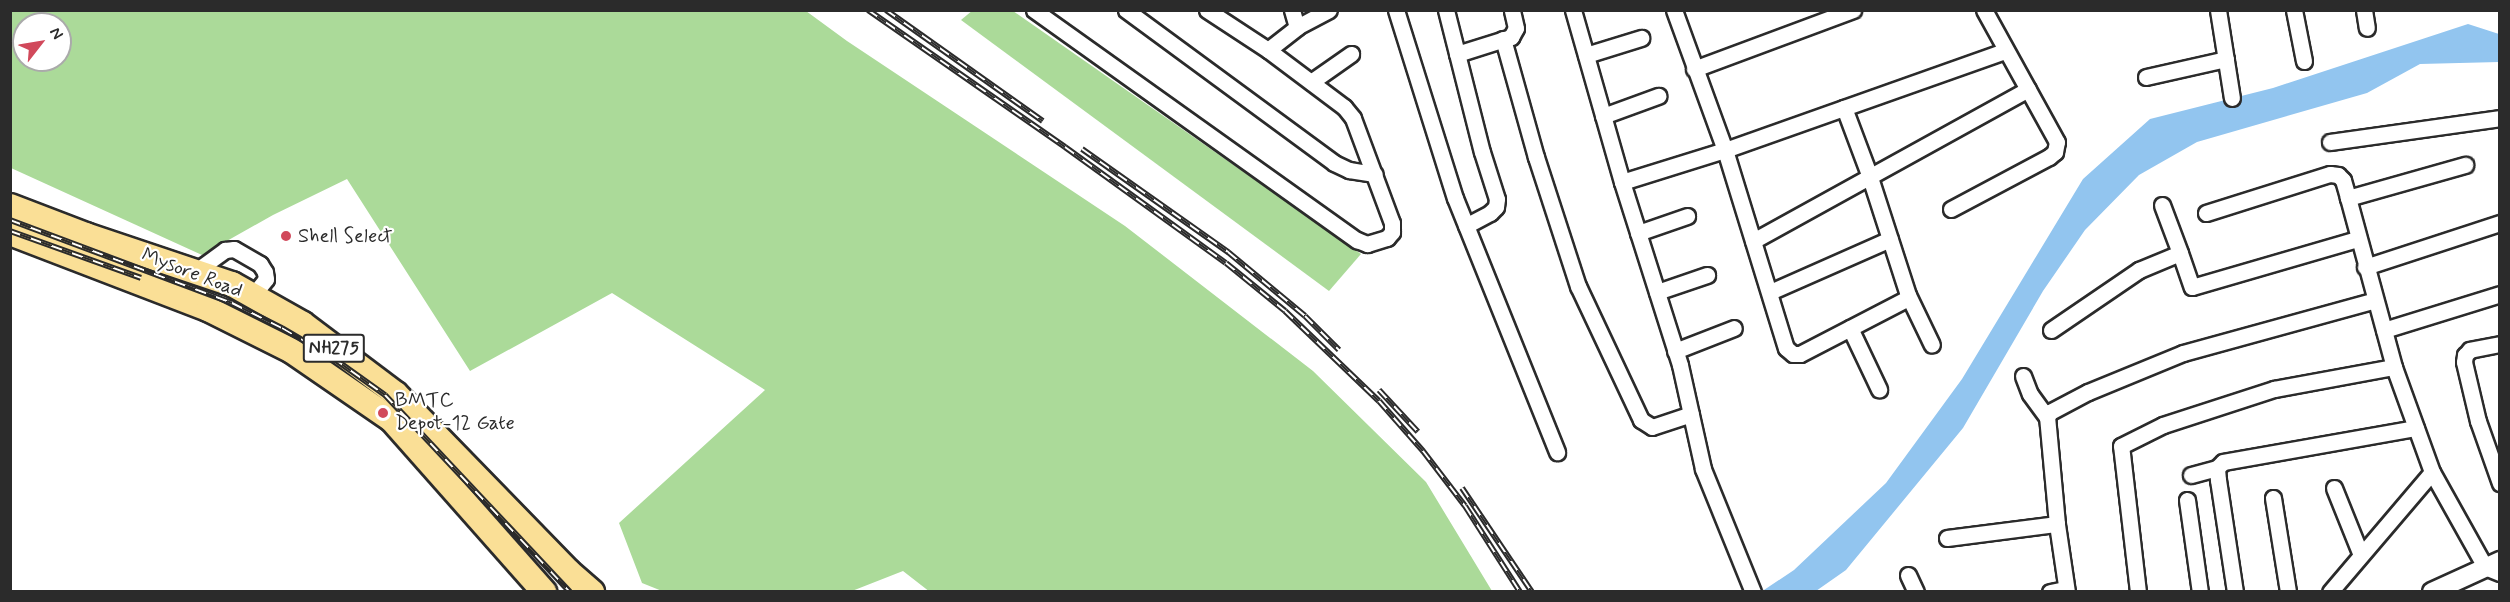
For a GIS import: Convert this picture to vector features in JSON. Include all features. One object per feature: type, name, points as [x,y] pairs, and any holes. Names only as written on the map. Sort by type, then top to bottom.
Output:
[{"type":"highway","name":"Mysore Road","points":[[10,206],[242,290],[303,324],[396,394],[568,571],[592,591]]},
{"type":"highway","name":"Mysore Road","points":[[10,233],[208,309],[292,351],[392,420],[544,591]]},
{"type":"highway","points":[[208,309],[242,290]]},
{"type":"street","points":[[1034,10],[1357,240],[1367,244],[1387,238],[1392,232],[1392,223],[1353,118],[1344,107],[1217,13]]},
{"type":"street","points":[[1126,10],[1335,163],[1349,170],[1375,174]]},
{"type":"street","points":[[1292,10],[1297,27]]},
{"type":"street","points":[[1268,50],[1297,27],[1329,10]]},
{"type":"street","points":[[1396,10],[1466,226],[1557,452]]},
{"type":"street","points":[[1446,10],[1482,152],[1497,199],[1496,207],[1490,213],[1466,226]]},
{"type":"street","points":[[1457,54],[1515,33],[1512,10]]},
{"type":"street","points":[[1573,10],[1622,182],[1675,351],[1705,475],[1752,591]]},
{"type":"street","points":[[1674,10],[1725,150],[1786,348],[1792,354],[1800,354],[1908,295]]},
{"type":"street","points":[[1694,69],[1853,10]]},
{"type":"street","points":[[1951,209],[2055,152],[2057,142],[1984,10]]},
{"type":"street","points":[[2218,10],[2232,98]]},
{"type":"street","points":[[2294,10],[2304,61]]},
{"type":"street","points":[[2364,10],[2367,28]]},
{"type":"street","points":[[1586,55],[1641,38]]},
{"type":"street","points":[[1503,39],[1536,157],[1578,286],[1641,420],[1652,427],[1691,414]]},
{"type":"street","points":[[1622,182],[1725,150],[2005,51]]},
{"type":"street","points":[[1311,82],[1351,54]]},
{"type":"street","points":[[2146,77],[2226,59]]},
{"type":"street","points":[[1753,241],[2028,89]]},
{"type":"street","points":[[1603,116],[1658,96]]},
{"type":"street","points":[[1844,108],[1870,177],[1908,295],[1932,345]]},
{"type":"street","points":[[2330,142],[2499,118]]},
{"type":"street","points":[[2348,198],[2465,165]]},
{"type":"street","points":[[2206,213],[2330,174],[2338,175],[2343,180],[2357,239],[2394,367],[2432,472],[2495,567],[2432,591]]},
{"type":"street","points":[[2162,205],[2192,287],[2357,239]]},
{"type":"street","points":[[1638,232],[1687,216]]},
{"type":"street","points":[[2365,267],[2499,223]]},
{"type":"street","points":[[1770,292],[1890,239]]},
{"type":"street","points":[[196,272],[225,250],[234,249],[260,264],[265,272],[266,279],[242,290]]},
{"type":"street","points":[[2051,330],[2139,270],[2180,253]]},
{"type":"street","points":[[1657,292],[1707,275]]},
{"type":"street","points":[[2384,330],[2499,294]]},
{"type":"street","points":[[2047,417],[2050,412],[2088,392],[2183,353],[2375,300]]},
{"type":"street","points":[[1675,351],[1734,328]]},
{"type":"street","points":[[1850,328],[1879,389]]},
{"type":"street","points":[[2499,345],[2470,350],[2465,355],[2464,362],[2478,421],[2499,483]]},
{"type":"street","points":[[2138,591],[2121,446],[2163,425],[2274,389],[2394,367]]},
{"type":"street","points":[[2023,376],[2030,394],[2047,417],[2057,524],[2067,590],[2050,591]]},
{"type":"street","points":[[2191,475],[2217,468],[2231,459],[2416,428]]},
{"type":"street","points":[[2217,468],[2235,591]]},
{"type":"street","points":[[2330,591],[2432,472]]},
{"type":"street","points":[[2334,488],[2361,555]]},
{"type":"street","points":[[2273,498],[2288,591]]},
{"type":"street","points":[[2187,500],[2200,591]]},
{"type":"street","points":[[1947,538],[2057,524]]},
{"type":"street","points":[[1908,575],[1916,591]]},
{"type":"green space","points":[[973,10],[1013,11],[1361,254],[1329,291],[961,20]]},
{"type":"green space","points":[[11,11],[806,11],[847,41],[1125,226],[1313,371],[1426,482],[1492,591],[930,592],[903,571],[852,591],[662,591],[642,583],[619,523],[765,390],[612,293],[470,371],[347,179],[273,215],[202,255],[11,168]]},
{"type":"water","points":[[2468,24],[2499,34],[2499,62],[2420,64],[2367,93],[2197,142],[2139,175],[2085,230],[2043,291],[1963,428],[1846,570],[1816,591],[1761,592],[1794,570],[1886,483],[1962,379],[2083,179],[2150,119],[2273,88]]},
{"type":"railway","points":[[868,10],[1065,147],[1226,263],[1285,311],[1379,401],[1423,451],[1465,506],[1520,592]]},
{"type":"railway","points":[[886,10],[1043,121]]},
{"type":"railway","points":[[1082,149],[1228,252],[1305,316],[1339,350]]},
{"type":"railway","points":[[10,220],[232,303],[282,328],[333,358],[385,395],[570,592]]},
{"type":"railway","points":[[10,231],[141,278]]},
{"type":"railway","points":[[1379,390],[1418,432]]},
{"type":"railway","points":[[1462,488],[1532,592]]},
{"type":"place","name":"Shell Select","points":[[286,236]]},
{"type":"place","name":"BMTC Depot-12 Gate","points":[[383,413]]}]
